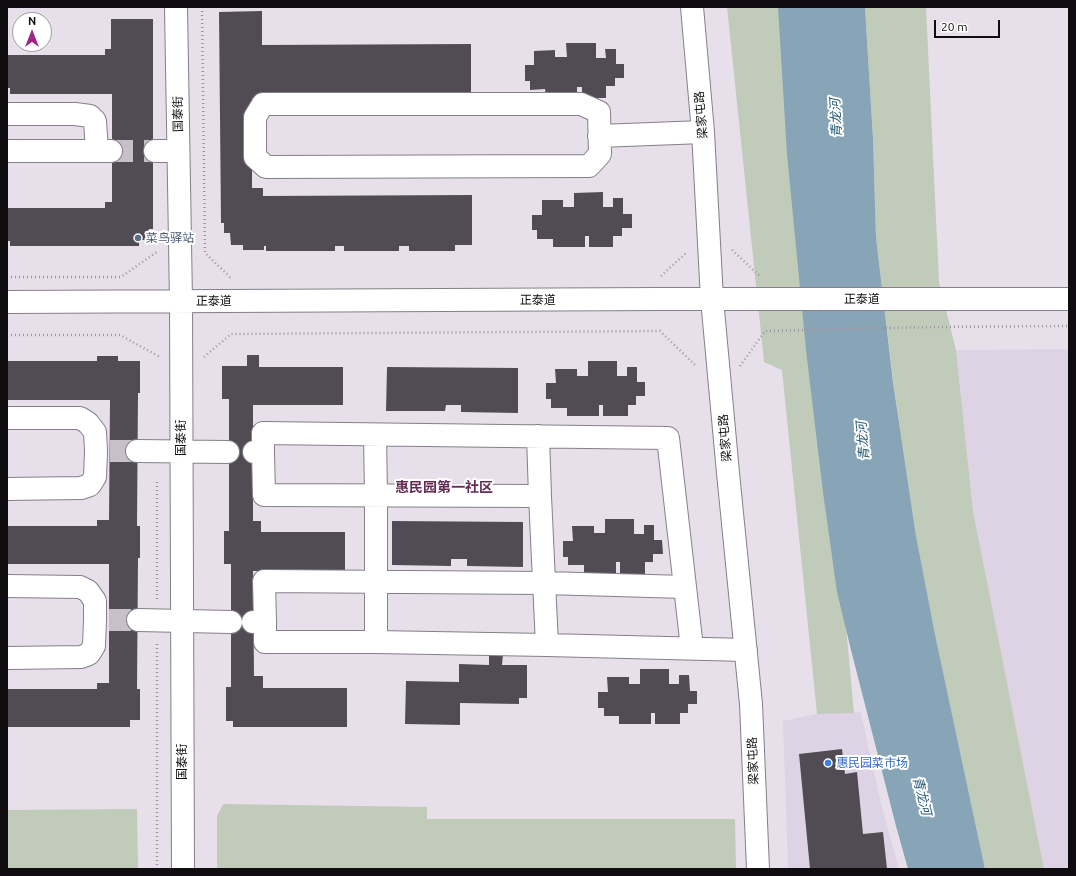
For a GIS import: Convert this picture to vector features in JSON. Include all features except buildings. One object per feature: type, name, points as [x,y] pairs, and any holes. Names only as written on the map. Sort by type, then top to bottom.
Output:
[{"type":"street","name":"国泰街","points":[[176,7],[181,301],[183,869]]},
{"type":"street","name":"梁家屯路","points":[[692,7],[703,132],[712,299],[751,704],[758,869]]},
{"type":"street","points":[[263,104],[581,104],[599,112],[599,136],[600,154],[588,166],[266,167],[254,157],[254,117],[263,104]]},
{"type":"street","points":[[7,114],[75,114],[90,116],[95,121],[104,151],[7,151]]},
{"type":"street","points":[[599,136],[703,132]]},
{"type":"street","points":[[155,151],[178,151]]},
{"type":"street","name":"正泰道","points":[[7,302],[1069,299]]},
{"type":"street","points":[[7,418],[80,418],[88,422],[96,432],[103,451],[95,477],[90,485],[81,488],[7,489]]},
{"type":"street","points":[[540,496],[264,495],[258,452],[263,434],[668,438],[692,648]]},
{"type":"street","points":[[374,435],[376,495],[376,642]]},
{"type":"street","points":[[538,436],[548,645]]},
{"type":"street","points":[[137,451],[228,452]]},
{"type":"street","points":[[685,587],[545,583],[264,581],[259,622],[265,642],[376,642],[746,650]]},
{"type":"street","points":[[7,586],[80,587],[88,591],[95,601],[102,620],[94,646],[89,654],[81,657],[7,658]]},
{"type":"street","points":[[138,620],[231,622]]},
{"type":"path","points":[[202,7],[205,253],[230,277],[238,277]]},
{"type":"path","points":[[659,278],[691,248]]},
{"type":"path","points":[[732,250],[761,277],[764,278]]},
{"type":"path","points":[[7,276],[121,276],[158,252]]},
{"type":"path","points":[[739,367],[765,331],[1069,326]]},
{"type":"path","points":[[204,356],[231,334],[660,331],[700,370]]},
{"type":"path","points":[[7,335],[120,335],[158,356]]},
{"type":"shaded area","points":[[1069,349],[1069,869],[1044,869],[973,511],[956,350]]},
{"type":"shaded area","name":"惠民园菜市场","points":[[861,712],[881,804],[899,869],[788,869],[783,721],[817,714]]},
{"type":"green space","points":[[727,7],[788,7],[854,713],[817,714],[782,370],[764,362]]},
{"type":"green space","points":[[865,7],[926,7],[939,282],[956,350],[973,511],[1044,869],[985,869],[936,639],[916,536],[894,387],[876,237],[873,139]]},
{"type":"green space","points":[[223,804],[427,807],[427,819],[735,819],[736,869],[217,869],[217,816]]},
{"type":"green space","points":[[137,809],[138,869],[7,869],[7,810]]},
{"type":"water","name":"青龙河","points":[[778,7],[865,7],[873,139],[876,237],[893,382],[916,536],[936,639],[985,869],[908,869],[837,592],[806,350],[787,154]]},
{"type":"tunnel","points":[[111,151],[155,151]]},
{"type":"tunnel","points":[[110,451],[137,451]]},
{"type":"tunnel","points":[[109,620],[138,620]]},
{"type":"place","name":"菜鸟驿站","points":[[138,238]]},
{"type":"place","name":"惠民园菜市场","points":[[828,763]]},
{"type":"district","name":"惠民园第一社区","points":[[444,487]]}]
